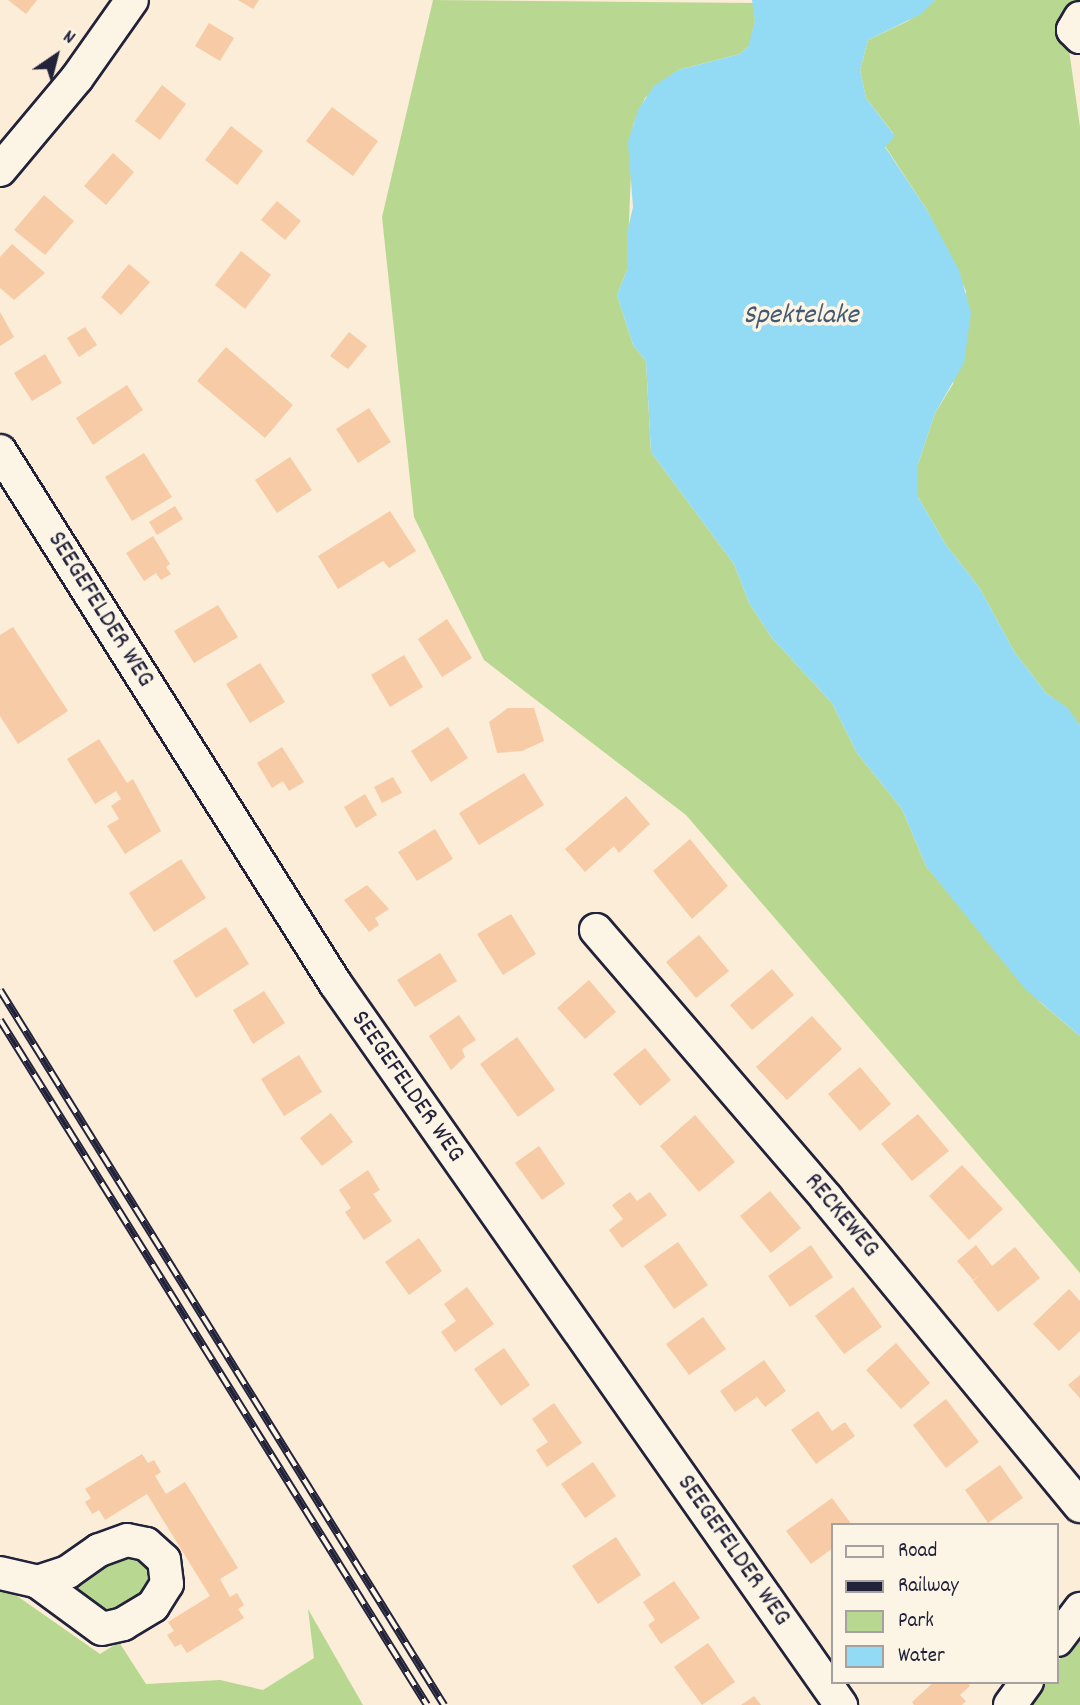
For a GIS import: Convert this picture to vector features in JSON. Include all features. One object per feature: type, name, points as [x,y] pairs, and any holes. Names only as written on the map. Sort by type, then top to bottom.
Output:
[{"type":"street","points":[[0,170],[77,78],[132,0]]},
{"type":"street","name":"SEEGEFELDER WEG","points":[[0,451],[335,983],[841,1705]]},
{"type":"street","name":"RECKEWEG","points":[[596,930],[827,1199],[1080,1506]]},
{"type":"street","points":[[0,1573],[38,1582]]},
{"type":"street","points":[[1059,1637],[1080,1609]]},
{"type":"street","points":[[1010,1705],[1026,1684]]},
{"type":"green space","points":[[433,0],[754,3],[755,21],[749,46],[740,54],[678,70],[645,98],[633,125],[627,270],[617,295],[633,345],[646,361],[651,452],[734,564],[749,603],[772,638],[832,703],[857,753],[902,809],[926,866],[1041,1003],[1080,1036],[1080,1273],[686,815],[484,660],[414,517],[382,217]]},
{"type":"green space","points":[[935,0],[1077,0],[1058,32],[1068,43],[1080,127],[1080,726],[1067,708],[1046,693],[1015,653],[979,587],[946,545],[918,497],[918,464],[935,413],[953,384],[966,291],[927,210],[885,146],[893,133],[866,98],[860,70],[868,40],[908,21]]},
{"type":"green space","points":[[113,1550],[149,1556],[156,1587],[110,1622],[74,1591],[76,1583]]},
{"type":"green space","points":[[0,1584],[100,1654],[119,1642],[146,1684],[220,1680],[263,1690],[314,1658],[308,1609],[363,1705],[0,1705]]},
{"type":"green space","points":[[1080,1630],[1080,1705],[1027,1705],[1042,1684],[1059,1684],[1059,1660]]},
{"type":"water","name":"Spektelake","points":[[752,0],[935,0],[921,14],[868,40],[860,70],[866,98],[895,136],[885,147],[927,210],[959,270],[971,313],[964,363],[935,413],[918,464],[918,497],[946,545],[979,587],[1015,653],[1046,693],[1068,708],[1080,726],[1080,1036],[1025,989],[926,866],[902,809],[857,753],[832,703],[772,638],[749,603],[734,564],[651,452],[646,361],[633,345],[617,295],[627,270],[627,233],[633,207],[628,142],[638,110],[654,86],[678,70],[740,54],[748,47],[755,21]]},
{"type":"building","points":[[8,0],[37,0],[26,14]]},
{"type":"building","points":[[238,0],[259,0],[253,9]]},
{"type":"building","points":[[209,23],[234,38],[220,61],[195,46]]},
{"type":"building","points":[[162,85],[186,104],[160,140],[135,121]]},
{"type":"building","points":[[332,107],[378,141],[353,176],[306,141]]},
{"type":"building","points":[[231,126],[263,151],[237,185],[205,160]]},
{"type":"building","points":[[113,153],[134,172],[106,205],[84,186]]},
{"type":"building","points":[[44,195],[74,221],[45,255],[14,230]]},
{"type":"building","points":[[277,201],[301,221],[285,240],[261,220]]},
{"type":"building","points":[[12,244],[45,273],[14,300],[0,288],[0,257]]},
{"type":"building","points":[[241,251],[271,275],[245,309],[215,285]]},
{"type":"building","points":[[129,264],[150,282],[121,315],[101,297]]},
{"type":"building","points":[[0,312],[14,337],[0,346]]},
{"type":"building","points":[[85,327],[97,345],[79,357],[67,338]]},
{"type":"building","points":[[349,332],[367,346],[348,369],[330,356]]},
{"type":"building","points":[[226,347],[293,405],[265,438],[197,381]]},
{"type":"building","points":[[45,354],[62,383],[32,401],[14,373]]},
{"type":"building","points":[[127,385],[143,410],[93,445],[76,418]]},
{"type":"building","points":[[369,408],[391,442],[358,463],[336,429]]},
{"type":"building","points":[[144,453],[172,497],[132,521],[105,477]]},
{"type":"building","points":[[290,457],[312,490],[277,513],[255,480]]},
{"type":"building","points":[[175,506],[183,519],[157,535],[149,522]]},
{"type":"building","points":[[390,511],[416,551],[389,568],[383,561],[338,589],[318,556]]},
{"type":"building","points":[[153,536],[170,564],[166,567],[171,574],[161,580],[156,573],[144,581],[126,553]]},
{"type":"building","points":[[218,605],[238,637],[194,663],[174,631]]},
{"type":"building","points":[[447,619],[472,658],[442,677],[418,639]]},
{"type":"building","points":[[13,627],[68,711],[18,744],[0,716],[0,635]]},
{"type":"building","points":[[404,655],[423,687],[390,707],[371,675]]},
{"type":"building","points":[[260,663],[285,702],[250,723],[226,684]]},
{"type":"building","points":[[508,708],[534,708],[544,741],[522,751],[497,753],[489,722]]},
{"type":"building","points":[[448,727],[468,758],[431,782],[411,751]]},
{"type":"building","points":[[99,739],[127,783],[133,779],[161,831],[125,854],[107,826],[119,819],[111,806],[121,799],[116,791],[95,804],[67,759]]},
{"type":"building","points":[[282,747],[304,782],[289,791],[283,781],[272,788],[257,763]]},
{"type":"building","points":[[524,773],[544,805],[479,845],[459,813]]},
{"type":"building","points":[[393,777],[402,793],[382,803],[374,787]]},
{"type":"building","points":[[365,794],[377,815],[356,828],[344,807]]},
{"type":"building","points":[[626,796],[650,824],[619,853],[614,846],[585,872],[565,849]]},
{"type":"building","points":[[435,829],[453,859],[417,881],[398,852]]},
{"type":"building","points":[[690,839],[728,886],[692,919],[653,871]]},
{"type":"building","points":[[181,859],[206,898],[154,932],[129,893]]},
{"type":"building","points":[[367,885],[389,909],[375,918],[379,925],[369,932],[344,900]]},
{"type":"building","points":[[511,914],[536,954],[503,975],[477,934]]},
{"type":"building","points":[[226,927],[249,964],[196,998],[173,961]]},
{"type":"building","points":[[699,935],[729,971],[696,998],[666,962]]},
{"type":"building","points":[[440,953],[457,981],[415,1007],[397,980]]},
{"type":"building","points":[[772,969],[794,995],[752,1030],[730,1005]]},
{"type":"building","points":[[589,980],[616,1012],[585,1039],[557,1008]]},
{"type":"building","points":[[264,991],[285,1023],[253,1044],[233,1010]]},
{"type":"building","points":[[459,1015],[476,1040],[462,1049],[465,1057],[451,1070],[429,1036]]},
{"type":"building","points":[[812,1016],[842,1049],[787,1100],[756,1067]]},
{"type":"building","points":[[517,1037],[555,1090],[518,1117],[480,1064]]},
{"type":"building","points":[[645,1048],[671,1080],[640,1106],[613,1074]]},
{"type":"building","points":[[299,1055],[322,1092],[284,1116],[261,1079]]},
{"type":"building","points":[[860,1067],[891,1104],[860,1131],[828,1094]]},
{"type":"building","points":[[331,1113],[353,1142],[322,1166],[300,1138]]},
{"type":"building","points":[[918,1114],[949,1151],[912,1181],[881,1144]]},
{"type":"building","points":[[695,1115],[735,1162],[699,1192],[660,1146]]},
{"type":"building","points":[[539,1146],[565,1184],[542,1200],[515,1163]]},
{"type":"building","points":[[962,1165],[1003,1209],[969,1240],[929,1196]]},
{"type":"building","points":[[368,1170],[380,1190],[373,1194],[392,1221],[364,1240],[345,1212],[351,1208],[339,1190]]},
{"type":"building","points":[[770,1191],[801,1228],[771,1253],[740,1216]]},
{"type":"building","points":[[630,1192],[637,1201],[650,1192],[667,1215],[622,1248],[609,1230],[623,1219],[612,1205]]},
{"type":"building","points":[[419,1238],[442,1271],[409,1295],[385,1262]]},
{"type":"building","points":[[678,1242],[708,1285],[674,1309],[644,1266]]},
{"type":"building","points":[[811,1245],[833,1277],[790,1307],[768,1276]]},
{"type":"building","points":[[976,1245],[992,1266],[1015,1247],[1040,1278],[998,1312],[973,1281],[981,1274],[973,1280],[957,1261]]},
{"type":"building","points":[[467,1287],[494,1324],[455,1352],[441,1332],[456,1321],[444,1304]]},
{"type":"building","points":[[853,1287],[882,1327],[844,1354],[815,1316]]},
{"type":"building","points":[[1069,1289],[1080,1301],[1080,1331],[1059,1351],[1033,1324]]},
{"type":"building","points":[[703,1317],[726,1349],[689,1375],[666,1344]]},
{"type":"building","points":[[896,1343],[930,1383],[901,1409],[866,1370]]},
{"type":"building","points":[[504,1348],[530,1385],[501,1406],[474,1369]]},
{"type":"building","points":[[764,1360],[786,1391],[765,1407],[757,1397],[735,1412],[720,1391]]},
{"type":"building","points":[[1080,1375],[1080,1398],[1068,1385]]},
{"type":"building","points":[[946,1399],[979,1442],[946,1468],[913,1425]]},
{"type":"building","points":[[554,1403],[582,1443],[547,1467],[536,1450],[548,1442],[532,1419]]},
{"type":"building","points":[[818,1411],[832,1431],[845,1422],[855,1436],[816,1464],[791,1430]]},
{"type":"building","points":[[142,1454],[148,1463],[154,1460],[161,1472],[155,1476],[166,1494],[185,1482],[238,1568],[220,1579],[230,1597],[237,1593],[244,1605],[238,1609],[244,1618],[187,1653],[181,1644],[175,1647],[167,1635],[174,1631],[168,1622],[210,1596],[147,1494],[105,1520],[99,1510],[92,1514],[85,1502],[91,1498],[85,1489]]},
{"type":"building","points":[[593,1462],[616,1496],[585,1518],[561,1484]]},
{"type":"building","points":[[1000,1465],[1023,1498],[988,1523],[965,1490]]},
{"type":"building","points":[[832,1498],[851,1523],[832,1523],[832,1549],[811,1564],[786,1531]]},
{"type":"building","points":[[616,1537],[641,1575],[598,1604],[572,1566]]},
{"type":"building","points":[[674,1581],[700,1618],[661,1644],[648,1625],[655,1620],[643,1602]]},
{"type":"building","points":[[708,1643],[735,1682],[702,1705],[674,1667]]},
{"type":"building","points":[[932,1684],[970,1686],[960,1695],[966,1701],[962,1705],[914,1705],[912,1702]]},
{"type":"building","points":[[754,1696],[761,1705],[741,1705]]},
{"type":"railway","points":[[0,990],[444,1705]]},
{"type":"railway","points":[[0,1020],[427,1705]]}]
